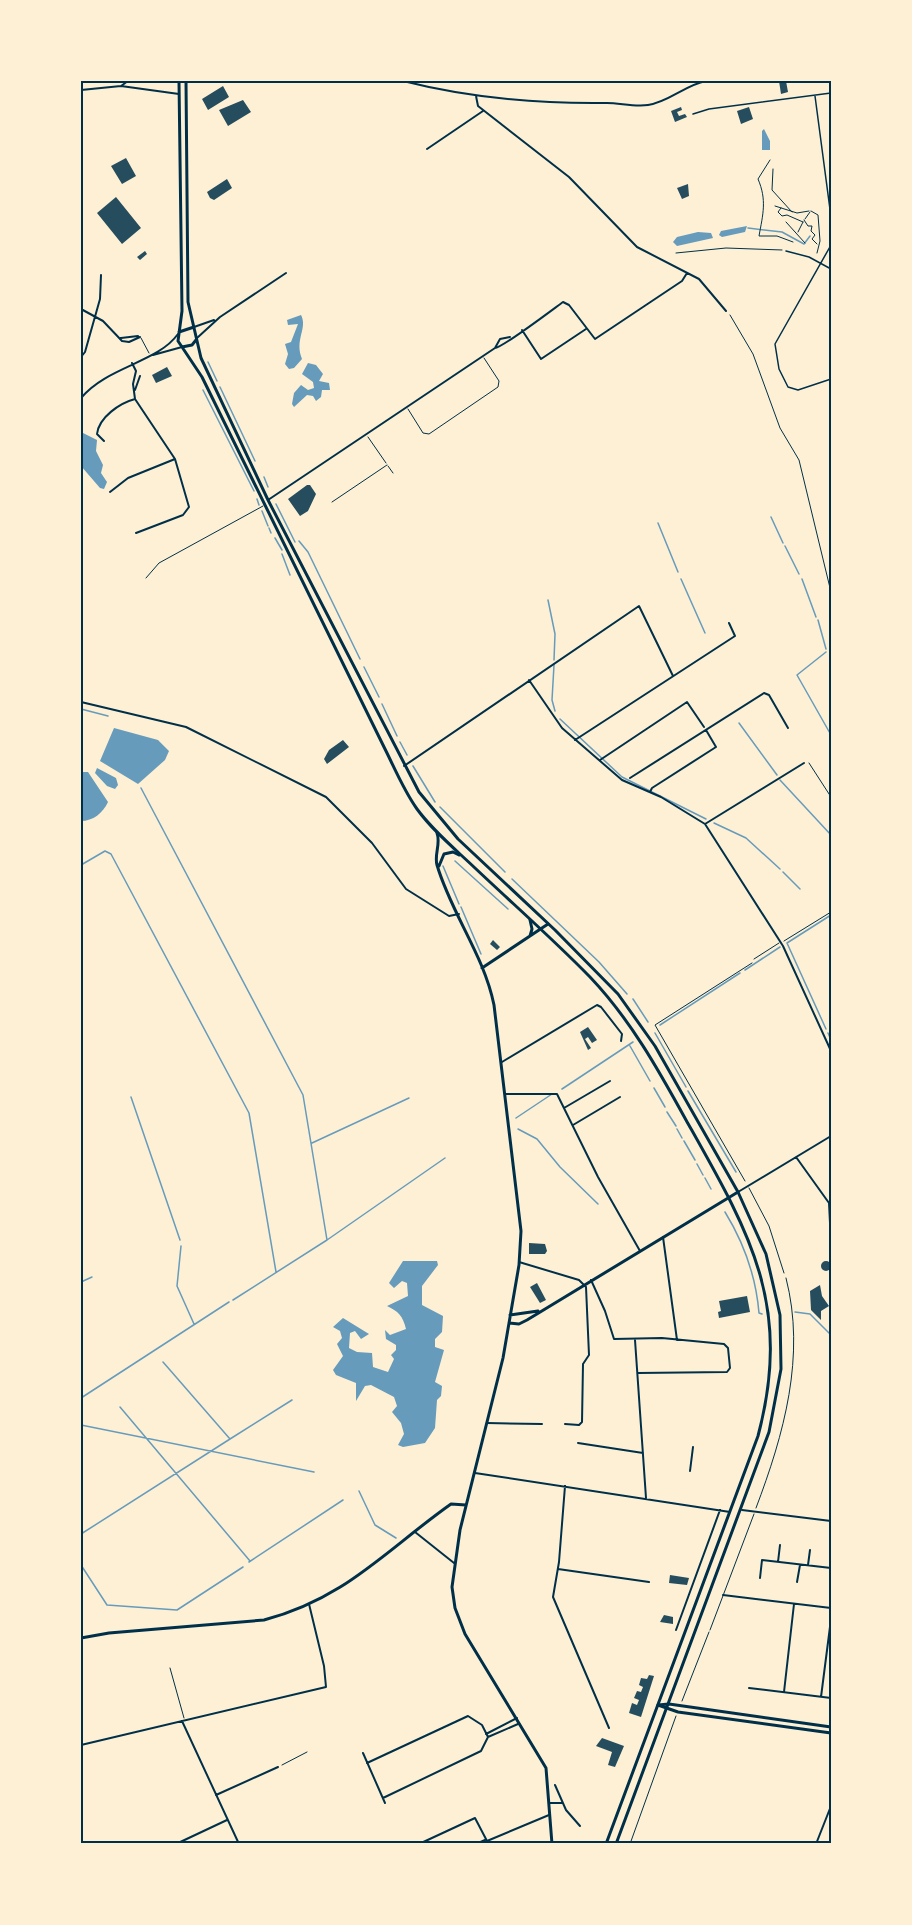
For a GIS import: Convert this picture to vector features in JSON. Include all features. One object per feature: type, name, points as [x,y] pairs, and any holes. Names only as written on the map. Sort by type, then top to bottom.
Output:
[{"type":"main road","points":[[179,81],[182,311],[177,340],[202,377],[400,779],[419,811],[462,856],[606,995],[633,1029],[729,1197],[759,1263],[768,1300],[772,1341],[771,1373],[764,1414],[731,1513],[606,1844]]},
{"type":"main road","points":[[186,81],[188,302],[201,358],[268,500],[419,792],[444,825],[609,984],[645,1031],[738,1192],[763,1248],[775,1286],[782,1352],[775,1412],[742,1510],[616,1844]]},
{"type":"main road","points":[[178,334],[194,327]]},
{"type":"main road","points":[[182,347],[191,345],[197,338]]},
{"type":"main road","points":[[436,830],[439,843],[436,858],[438,868],[482,968],[494,1005],[520,1222],[519,1262],[509,1323],[488,1423],[466,1505],[454,1563],[453,1594],[459,1620],[546,1768],[552,1844]]},
{"type":"main road","points":[[438,868],[444,854],[453,852],[462,856]]},
{"type":"main road","points":[[529,919],[532,929],[529,938]]},
{"type":"main road","points":[[482,968],[548,924]]},
{"type":"main road","points":[[509,1323],[522,1323],[738,1192]]},
{"type":"main road","points":[[510,1316],[540,1311]]},
{"type":"main road","points":[[81,1638],[110,1633],[264,1620],[309,1604],[352,1582],[451,1504],[466,1505]]},
{"type":"main road","points":[[658,1705],[669,1704],[831,1727]]},
{"type":"main road","points":[[658,1705],[667,1709],[831,1733]]},
{"type":"street","points":[[121,86],[128,81]]},
{"type":"street","points":[[403,81],[476,96],[571,104],[610,103],[646,106],[706,81]]},
{"type":"street","points":[[81,90],[121,86],[180,94]]},
{"type":"street","points":[[693,114],[709,109],[831,93]]},
{"type":"street","points":[[815,95],[831,217]]},
{"type":"street","points":[[476,96],[476,102],[483,111],[568,177],[643,252],[701,281],[726,311]]},
{"type":"street","points":[[427,149],[483,111]]},
{"type":"street","points":[[831,245],[775,344],[779,369],[788,387],[798,390],[831,380]]},
{"type":"street","points":[[786,251],[821,262],[831,269]]},
{"type":"street","points":[[197,338],[220,317],[286,273]]},
{"type":"street","points":[[268,500],[495,348],[503,346],[522,330],[564,302],[592,338],[596,339],[682,281],[687,273]]},
{"type":"street","points":[[81,357],[85,352],[100,299],[101,275]]},
{"type":"street","points":[[81,309],[94,314],[118,338],[140,337]]},
{"type":"street","points":[[194,327],[220,317]]},
{"type":"street","points":[[522,330],[541,359],[586,330]]},
{"type":"street","points":[[81,398],[100,379],[169,345],[178,334]]},
{"type":"street","points":[[495,348],[500,339],[511,338]]},
{"type":"street","points":[[150,355],[182,347]]},
{"type":"street","points":[[132,363],[136,371],[133,384],[135,399],[175,459],[189,507],[186,513],[136,533]]},
{"type":"street","points":[[135,390],[140,376]]},
{"type":"street","points":[[104,441],[97,434],[98,428],[115,409],[135,399]]},
{"type":"street","points":[[110,492],[128,478],[175,459]]},
{"type":"street","points":[[404,766],[639,606],[673,676]]},
{"type":"street","points":[[577,738],[735,636],[729,623]]},
{"type":"street","points":[[529,680],[559,724],[601,758],[627,783],[650,791],[705,824],[781,942],[831,1051]]},
{"type":"street","points":[[630,778],[763,694],[769,695],[788,728]]},
{"type":"street","points":[[81,702],[175,724],[202,734],[326,797],[372,843],[406,889],[449,916],[459,914]]},
{"type":"street","points":[[601,758],[687,702],[716,747],[650,791]]},
{"type":"street","points":[[705,824],[804,763]]},
{"type":"street","points":[[502,1062],[597,1005],[622,1034],[621,1041]]},
{"type":"street","points":[[564,1108],[610,1081]]},
{"type":"street","points":[[505,1095],[554,1092],[640,1251]]},
{"type":"street","points":[[572,1125],[620,1096]]},
{"type":"street","points":[[738,1192],[831,1136]]},
{"type":"street","points":[[796,1157],[829,1203],[831,1243]]},
{"type":"street","points":[[663,1237],[677,1340]]},
{"type":"street","points":[[519,1262],[579,1280],[584,1284],[589,1355],[583,1364],[582,1422],[579,1425],[565,1424]]},
{"type":"street","points":[[591,1280],[605,1311],[612,1337],[618,1340],[677,1340],[725,1344],[728,1348],[729,1371],[638,1373]]},
{"type":"street","points":[[635,1340],[646,1498]]},
{"type":"street","points":[[488,1423],[542,1424]]},
{"type":"street","points":[[578,1443],[643,1453]]},
{"type":"street","points":[[690,1471],[693,1447]]},
{"type":"street","points":[[475,1473],[731,1513]]},
{"type":"street","points":[[565,1486],[558,1569],[553,1594],[609,1728]]},
{"type":"street","points":[[676,1630],[720,1510]]},
{"type":"street","points":[[742,1510],[831,1521]]},
{"type":"street","points":[[415,1532],[454,1563]]},
{"type":"street","points":[[778,1562],[780,1545]]},
{"type":"street","points":[[808,1566],[810,1550]]},
{"type":"street","points":[[760,1578],[762,1560],[831,1568]]},
{"type":"street","points":[[797,1582],[800,1564]]},
{"type":"street","points":[[558,1569],[649,1582]]},
{"type":"street","points":[[723,1595],[831,1608]]},
{"type":"street","points":[[81,1745],[327,1687],[309,1604]]},
{"type":"street","points":[[784,1692],[794,1604]]},
{"type":"street","points":[[821,1697],[831,1619]]},
{"type":"street","points":[[749,1688],[831,1698]]},
{"type":"street","points":[[367,1763],[468,1716],[482,1725],[487,1735]]},
{"type":"street","points":[[383,1798],[481,1751],[487,1735],[517,1718]]},
{"type":"street","points":[[183,1721],[239,1844]]},
{"type":"street","points":[[487,1735],[520,1723]]},
{"type":"street","points":[[363,1753],[386,1803]]},
{"type":"street","points":[[216,1796],[278,1767]]},
{"type":"street","points":[[555,1785],[571,1818],[580,1826]]},
{"type":"street","points":[[550,1803],[563,1803]]},
{"type":"street","points":[[816,1844],[831,1806]]},
{"type":"street","points":[[476,1844],[485,1840],[489,1841],[542,1816],[551,1815]]},
{"type":"street","points":[[419,1844],[475,1818],[485,1840]]},
{"type":"street","points":[[176,1844],[227,1820]]},
{"type":"lane","points":[[140,337],[150,355]]},
{"type":"lane","points":[[406,407],[423,433],[429,434],[499,386],[500,381],[483,356]]},
{"type":"lane","points":[[136,371],[140,376]]},
{"type":"lane","points":[[367,435],[393,473]]},
{"type":"lane","points":[[332,502],[387,465]]},
{"type":"lane","points":[[146,578],[159,563],[265,505]]},
{"type":"lane","points":[[809,763],[831,797]]},
{"type":"lane","points":[[754,959],[781,942]]},
{"type":"lane","points":[[748,1186],[769,1226],[784,1272]]},
{"type":"lane","points":[[710,1630],[755,1512]]},
{"type":"lane","points":[[170,1668],[183,1721]]},
{"type":"path","points":[[770,160],[758,179],[764,195],[764,213],[759,236],[777,236],[793,242]]},
{"type":"path","points":[[773,169],[772,190],[792,212]]},
{"type":"path","points":[[775,206],[792,212],[811,211],[818,215],[817,252]]},
{"type":"path","points":[[781,208],[778,212],[782,216],[787,215],[812,226],[810,231],[815,236],[812,239],[816,240],[814,241],[818,246]]},
{"type":"path","points":[[797,233],[811,211]]},
{"type":"path","points":[[786,222],[805,243]]},
{"type":"path","points":[[676,253],[726,248],[786,251]]},
{"type":"path","points":[[726,311],[753,354],[780,428],[799,460],[831,592]]},
{"type":"path","points":[[781,942],[831,912]]},
{"type":"path","points":[[748,1186],[655,1025],[754,959]]},
{"type":"path","points":[[755,1512],[782,1435],[792,1377],[792,1318],[784,1272]]},
{"type":"path","points":[[681,1702],[710,1630]]},
{"type":"path","points":[[630,1844],[677,1713]]},
{"type":"path","points":[[278,1767],[307,1752]]},
{"type":"water","points":[[764,129],[770,141],[770,150],[762,150],[762,131]]},
{"type":"water","points":[[747,226],[745,232],[722,237],[719,235],[721,231]]},
{"type":"water","points":[[698,232],[711,233],[713,238],[677,246],[673,242],[677,237]]},
{"type":"water","points":[[301,315],[303,325],[299,346],[302,359],[294,368],[289,369],[285,364],[288,354],[285,344],[291,342],[298,324],[288,325],[287,320]]},
{"type":"water","points":[[308,363],[316,365],[323,374],[319,381],[329,383],[330,390],[322,390],[321,397],[316,401],[313,396],[307,395],[294,407],[292,404],[294,393],[301,385],[308,390],[314,388],[313,382],[302,374]]},
{"type":"water","points":[[81,432],[97,440],[96,451],[103,465],[101,473],[107,482],[104,489],[100,488],[81,466]]},
{"type":"water","points":[[114,728],[158,740],[169,751],[165,760],[138,784],[100,761]]},
{"type":"water","points":[[97,768],[116,778],[118,785],[115,789],[107,786],[95,773]]},
{"type":"water","points":[[81,772],[88,772],[108,802],[97,816],[81,821]]},
{"type":"water","points":[[403,1261],[437,1261],[438,1265],[422,1286],[422,1305],[443,1316],[442,1332],[435,1339],[435,1347],[444,1350],[435,1382],[442,1386],[441,1396],[437,1400],[435,1428],[425,1443],[403,1447],[398,1445],[404,1434],[401,1423],[392,1412],[397,1406],[394,1397],[371,1385],[365,1386],[356,1401],[356,1383],[336,1375],[333,1370],[343,1356],[337,1344],[342,1338],[340,1331],[333,1327],[343,1318],[369,1334],[361,1339],[355,1331],[350,1333],[349,1348],[357,1352],[372,1353],[373,1367],[388,1372],[394,1359],[391,1355],[396,1350],[396,1345],[386,1339],[385,1330],[390,1335],[406,1329],[400,1314],[387,1306],[408,1296],[407,1283],[402,1281],[394,1288],[389,1283]]},
{"type":"building","points":[[779,81],[786,81],[788,92],[781,94]]},
{"type":"building","points":[[223,86],[229,97],[208,110],[202,99]]},
{"type":"building","points":[[243,100],[251,112],[228,126],[219,110]]},
{"type":"building","points":[[681,107],[682,110],[677,112],[679,116],[685,114],[687,117],[675,122],[671,111]]},
{"type":"building","points":[[749,107],[753,119],[741,124],[737,111]]},
{"type":"building","points":[[126,158],[136,176],[122,184],[111,166]]},
{"type":"building","points":[[227,179],[232,188],[214,200],[210,198],[207,192]]},
{"type":"building","points":[[688,184],[689,196],[682,199],[677,188]]},
{"type":"building","points":[[116,197],[141,228],[122,244],[97,213]]},
{"type":"building","points":[[145,251],[147,254],[140,260],[137,257]]},
{"type":"building","points":[[167,367],[172,376],[156,383],[152,375]]},
{"type":"building","points":[[310,485],[316,494],[308,511],[300,516],[288,499]]},
{"type":"building","points":[[343,740],[349,747],[327,764],[324,759],[329,750]]},
{"type":"building","points":[[493,940],[500,947],[497,950],[490,944]]},
{"type":"building","points":[[588,1027],[597,1040],[592,1043],[588,1037],[585,1039],[591,1048],[588,1050],[580,1032]]},
{"type":"building","points":[[529,1243],[545,1244],[547,1251],[545,1254],[529,1254]]},
{"type":"building","points":[[826,1261],[830,1262],[830,1270],[826,1271],[822,1270],[821,1266],[822,1262]]},
{"type":"building","points":[[537,1283],[546,1300],[540,1303],[530,1287]]},
{"type":"building","points":[[820,1285],[822,1296],[829,1306],[821,1311],[821,1320],[811,1310],[810,1291]]},
{"type":"building","points":[[747,1296],[750,1312],[719,1318],[718,1312],[721,1311],[719,1301]]},
{"type":"building","points":[[670,1575],[689,1578],[687,1585],[669,1583]]},
{"type":"building","points":[[664,1615],[673,1617],[673,1624],[660,1622]]},
{"type":"building","points":[[649,1675],[654,1676],[641,1717],[629,1713],[632,1703],[637,1705],[639,1700],[634,1698],[637,1691],[641,1692],[643,1687],[639,1685],[641,1678],[647,1679]]},
{"type":"building","points":[[602,1738],[624,1746],[615,1767],[608,1765],[612,1752],[596,1746]]},
{"type":"waterway","points":[[748,228],[782,232],[804,244],[810,236]]},
{"type":"waterway","points":[[208,362],[217,381]]},
{"type":"waterway","points":[[220,387],[255,461]]},
{"type":"waterway","points":[[203,390],[254,491]]},
{"type":"waterway","points":[[264,477],[268,487]]},
{"type":"waterway","points":[[257,499],[259,505]]},
{"type":"waterway","points":[[276,504],[295,542]]},
{"type":"waterway","points":[[262,511],[268,526]]},
{"type":"waterway","points":[[771,517],[783,543]]},
{"type":"waterway","points":[[658,523],[678,572]]},
{"type":"waterway","points":[[269,528],[271,533]]},
{"type":"waterway","points":[[275,538],[282,550]]},
{"type":"waterway","points":[[299,541],[308,552],[360,659]]},
{"type":"waterway","points":[[785,546],[799,574]]},
{"type":"waterway","points":[[282,554],[290,575]]},
{"type":"waterway","points":[[681,579],[705,633]]},
{"type":"waterway","points":[[802,579],[816,617]]},
{"type":"waterway","points":[[548,600],[555,634],[554,660]]},
{"type":"waterway","points":[[818,620],[826,649]]},
{"type":"waterway","points":[[826,652],[797,675],[831,735]]},
{"type":"waterway","points":[[554,665],[552,700],[555,711]]},
{"type":"waterway","points":[[364,667],[379,697]]},
{"type":"waterway","points":[[382,704],[397,736]]},
{"type":"waterway","points":[[81,709],[108,716]]},
{"type":"waterway","points":[[560,719],[622,777],[706,819]]},
{"type":"waterway","points":[[739,723],[777,775]]},
{"type":"waterway","points":[[400,742],[407,755]]},
{"type":"waterway","points":[[413,766],[435,802]]},
{"type":"waterway","points":[[780,780],[831,835]]},
{"type":"waterway","points":[[141,788],[303,1095],[327,1240],[233,1300]]},
{"type":"waterway","points":[[440,807],[505,872]]},
{"type":"waterway","points":[[714,823],[746,838],[780,869]]},
{"type":"waterway","points":[[81,865],[105,851],[111,854],[249,1113],[276,1272]]},
{"type":"waterway","points":[[455,861],[508,909]]},
{"type":"waterway","points":[[443,866],[459,904]]},
{"type":"waterway","points":[[783,872],[800,889]]},
{"type":"waterway","points":[[512,879],[599,962],[627,994]]},
{"type":"waterway","points":[[461,907],[481,954]]},
{"type":"waterway","points":[[826,1029],[787,943],[831,915]]},
{"type":"waterway","points":[[745,970],[780,947]]},
{"type":"waterway","points":[[660,1025],[740,973]]},
{"type":"waterway","points":[[633,999],[648,1022]]},
{"type":"waterway","points":[[655,1033],[686,1087]]},
{"type":"waterway","points":[[828,1033],[831,1040]]},
{"type":"waterway","points":[[562,1089],[633,1042]]},
{"type":"waterway","points":[[630,1046],[650,1081]]},
{"type":"waterway","points":[[654,1088],[665,1107]]},
{"type":"waterway","points":[[688,1091],[736,1172]]},
{"type":"waterway","points":[[516,1118],[552,1094]]},
{"type":"waterway","points":[[131,1097],[180,1240]]},
{"type":"waterway","points":[[312,1143],[409,1098]]},
{"type":"waterway","points":[[667,1112],[676,1126]]},
{"type":"waterway","points":[[518,1129],[537,1139],[560,1167],[598,1204]]},
{"type":"waterway","points":[[677,1129],[682,1138]]},
{"type":"waterway","points":[[684,1141],[695,1160]]},
{"type":"waterway","points":[[327,1240],[445,1158]]},
{"type":"waterway","points":[[697,1164],[703,1175]]},
{"type":"waterway","points":[[705,1178],[711,1189]]},
{"type":"waterway","points":[[725,1212],[748,1261],[759,1313],[762,1314]]},
{"type":"waterway","points":[[181,1246],[177,1286],[194,1324]]},
{"type":"waterway","points":[[81,1282],[92,1277]]},
{"type":"waterway","points":[[81,1398],[229,1302]]},
{"type":"waterway","points":[[795,1312],[810,1314],[831,1335]]},
{"type":"waterway","points":[[81,1534],[230,1439],[163,1362]]},
{"type":"waterway","points":[[230,1439],[292,1400]]},
{"type":"waterway","points":[[120,1407],[250,1561]]},
{"type":"waterway","points":[[81,1425],[314,1472]]},
{"type":"waterway","points":[[359,1491],[375,1525],[396,1538]]},
{"type":"waterway","points":[[249,1562],[343,1500]]},
{"type":"waterway","points":[[81,1565],[107,1605],[177,1610],[243,1567]]}]
